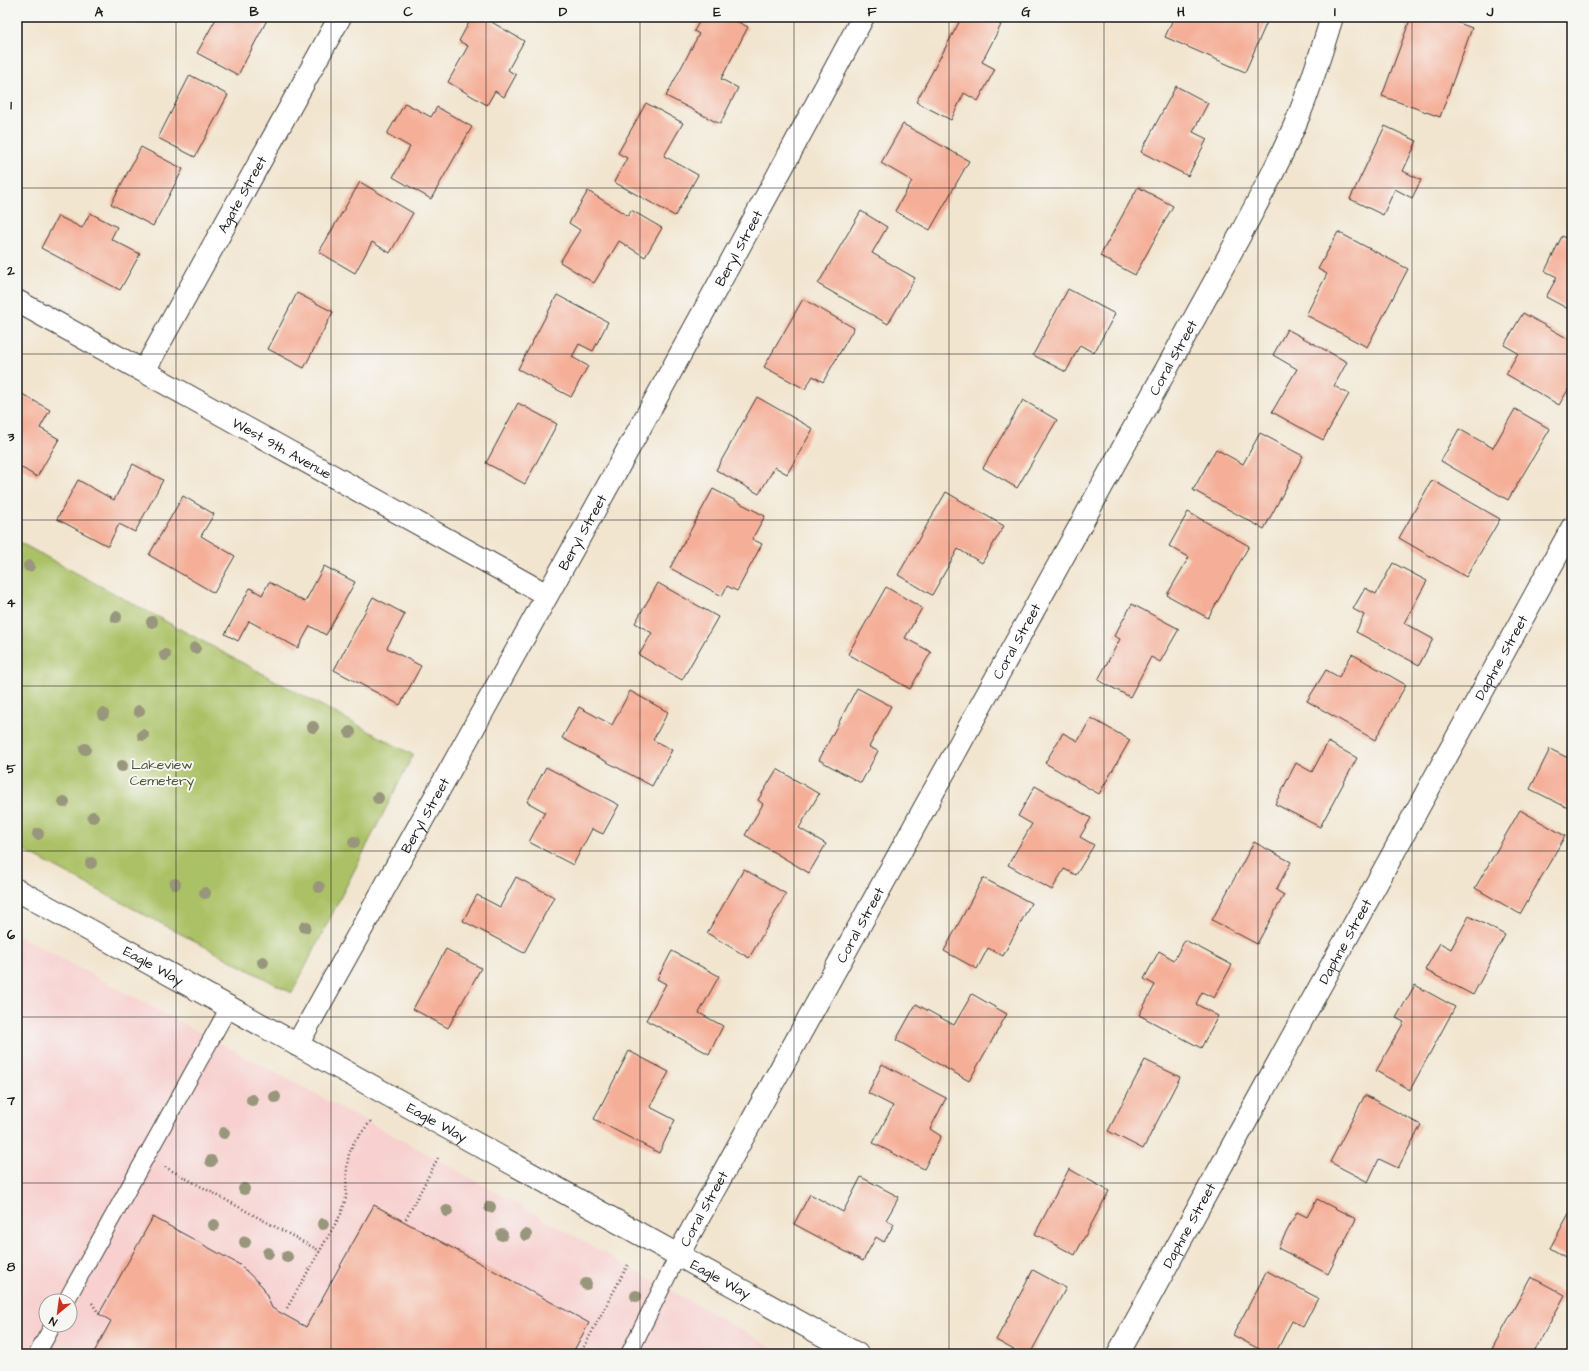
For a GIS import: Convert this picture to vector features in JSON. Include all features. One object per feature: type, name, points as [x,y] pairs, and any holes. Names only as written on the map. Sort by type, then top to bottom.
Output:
[{"type":"street","name":"Agate Street","points":[[144,371],[340,17]]},
{"type":"street","name":"Beryl Street","points":[[297,1045],[547,595],[863,17]]},
{"type":"street","name":"Coral Street","points":[[678,1255],[1231,252],[1278,161],[1299,115],[1317,66],[1332,17]]},
{"type":"street","name":"West 9th Avenue","points":[[17,301],[547,595]]},
{"type":"street","name":"Daphne Street","points":[[1118,1354],[1572,528]]},
{"type":"street","name":"Eagle Way","points":[[17,890],[857,1354]]},
{"type":"lane","points":[[70,1293],[229,1008]]},
{"type":"lane","points":[[634,1352],[678,1255]]},
{"type":"lane","points":[[37,1354],[49,1333]]},
{"type":"path","points":[[287,1308],[341,1214],[346,1198],[347,1166],[354,1142],[371,1121]]},
{"type":"path","points":[[406,1219],[438,1158]]},
{"type":"path","points":[[161,1165],[320,1251]]},
{"type":"path","points":[[580,1354],[629,1263]]},
{"type":"shaded area","points":[[17,935],[426,1153],[784,1354],[17,1354]]},
{"type":"green space","name":"Lakeview Cemetery","points":[[17,541],[413,755],[292,993],[17,847]]},
{"type":"building","points":[[217,17],[268,18],[238,75],[197,53]]},
{"type":"building","points":[[472,17],[483,17],[524,41],[508,70],[516,75],[504,97],[495,91],[487,105],[448,82],[468,46],[459,41]]},
{"type":"building","points":[[702,17],[728,17],[748,27],[721,79],[738,88],[720,124],[666,96],[699,34],[694,31]]},
{"type":"building","points":[[962,17],[986,17],[1001,25],[982,62],[995,69],[978,101],[964,93],[951,120],[916,102]]},
{"type":"building","points":[[1174,17],[1255,17],[1267,22],[1245,72],[1165,37]]},
{"type":"building","points":[[1411,17],[1443,17],[1472,28],[1440,117],[1382,96]]},
{"type":"building","points":[[190,75],[228,95],[195,157],[158,138]]},
{"type":"building","points":[[1176,86],[1208,103],[1193,132],[1207,139],[1188,176],[1141,152]]},
{"type":"building","points":[[405,103],[431,117],[437,107],[472,127],[431,199],[393,177],[410,147],[387,134]]},
{"type":"building","points":[[646,103],[683,123],[664,156],[698,175],[675,216],[614,182],[627,158],[618,153]]},
{"type":"building","points":[[903,124],[969,161],[930,230],[895,211],[912,181],[881,163]]},
{"type":"building","points":[[1385,126],[1417,141],[1403,171],[1421,180],[1412,198],[1395,189],[1383,215],[1350,199]]},
{"type":"building","points":[[141,147],[183,169],[153,226],[111,204]]},
{"type":"building","points":[[360,182],[413,213],[390,253],[372,242],[355,273],[319,252]]},
{"type":"building","points":[[1138,187],[1173,206],[1135,275],[1100,256]]},
{"type":"building","points":[[588,191],[628,216],[631,210],[662,228],[645,257],[619,241],[594,283],[560,262],[580,230],[569,223]]},
{"type":"building","points":[[861,211],[887,227],[872,253],[915,278],[888,324],[818,284]]},
{"type":"building","points":[[90,213],[117,227],[111,239],[140,254],[120,290],[41,248],[58,216],[82,228]]},
{"type":"building","points":[[1338,232],[1408,269],[1367,347],[1306,315],[1327,274],[1318,269]]},
{"type":"building","points":[[1562,236],[1572,241],[1572,311],[1546,297],[1557,277],[1545,271]]},
{"type":"building","points":[[1068,289],[1115,314],[1094,353],[1080,345],[1066,372],[1033,355]]},
{"type":"building","points":[[297,293],[333,312],[304,368],[268,349]]},
{"type":"building","points":[[557,295],[608,322],[593,351],[579,344],[572,357],[588,366],[571,397],[518,369]]},
{"type":"building","points":[[803,299],[854,328],[823,382],[813,376],[805,389],[764,367]]},
{"type":"building","points":[[1523,313],[1572,341],[1572,383],[1559,405],[1506,374],[1518,353],[1504,345]]},
{"type":"building","points":[[1287,329],[1347,362],[1334,386],[1349,394],[1323,440],[1272,412],[1297,369],[1273,355]]},
{"type":"building","points":[[17,391],[50,410],[40,428],[59,439],[37,477],[17,465]]},
{"type":"building","points":[[757,397],[813,429],[787,474],[775,467],[759,494],[716,470]]},
{"type":"building","points":[[1023,400],[1057,420],[1017,488],[983,468]]},
{"type":"building","points":[[518,403],[557,424],[525,484],[486,463]]},
{"type":"building","points":[[1515,409],[1550,429],[1508,500],[1441,461],[1459,429],[1493,448]]},
{"type":"building","points":[[1260,433],[1303,456],[1264,529],[1193,490],[1216,449],[1243,464]]},
{"type":"building","points":[[133,464],[163,480],[135,532],[119,524],[108,546],[57,519],[78,480],[114,500]]},
{"type":"building","points":[[1432,480],[1500,519],[1466,577],[1399,538]]},
{"type":"building","points":[[713,489],[765,516],[752,539],[762,544],[737,591],[727,586],[722,596],[670,568]]},
{"type":"building","points":[[946,492],[1004,526],[982,563],[958,549],[932,595],[898,575]]},
{"type":"building","points":[[183,496],[214,514],[201,536],[235,556],[214,593],[149,555]]},
{"type":"building","points":[[1188,512],[1249,546],[1208,618],[1167,595],[1189,557],[1169,546]]},
{"type":"building","points":[[1393,563],[1427,581],[1404,623],[1433,639],[1419,665],[1356,632],[1364,615],[1353,609],[1365,588],[1376,594]]},
{"type":"building","points":[[324,566],[355,582],[326,635],[310,626],[298,648],[249,621],[238,641],[225,634],[250,588],[262,595],[269,582],[305,602]]},
{"type":"building","points":[[658,583],[718,617],[682,680],[639,655],[652,633],[635,623]]},
{"type":"building","points":[[886,587],[922,608],[905,638],[931,652],[910,689],[848,654]]},
{"type":"building","points":[[373,597],[405,614],[387,648],[421,666],[400,705],[334,670]]},
{"type":"building","points":[[1132,604],[1179,629],[1160,662],[1151,657],[1130,697],[1098,680],[1120,639],[1114,636]]},
{"type":"building","points":[[1352,654],[1406,685],[1375,740],[1307,701],[1326,670],[1339,677]]},
{"type":"building","points":[[857,688],[891,706],[869,747],[878,751],[861,783],[819,760]]},
{"type":"building","points":[[630,691],[668,712],[653,740],[672,750],[652,786],[562,738],[579,707],[612,725]]},
{"type":"building","points":[[1091,718],[1130,740],[1099,794],[1045,763],[1063,733],[1078,741]]},
{"type":"building","points":[[1328,742],[1357,758],[1320,827],[1275,804],[1296,763],[1312,772]]},
{"type":"building","points":[[1550,749],[1572,760],[1572,810],[1530,789]]},
{"type":"building","points":[[546,767],[619,805],[603,834],[592,829],[573,865],[529,842],[545,812],[527,802]]},
{"type":"building","points":[[777,769],[819,794],[799,828],[826,844],[809,873],[745,835],[763,804],[758,800]]},
{"type":"building","points":[[1035,786],[1091,818],[1080,837],[1094,845],[1076,875],[1064,869],[1052,890],[1008,865],[1032,824],[1018,816]]},
{"type":"building","points":[[1520,810],[1565,836],[1520,914],[1475,888]]},
{"type":"building","points":[[1254,842],[1291,862],[1276,890],[1284,895],[1257,944],[1212,920]]},
{"type":"building","points":[[744,869],[786,894],[749,958],[707,933]]},
{"type":"building","points":[[516,877],[554,897],[524,953],[463,921],[477,895],[500,907]]},
{"type":"building","points":[[983,878],[1031,903],[1003,956],[988,948],[977,969],[944,951]]},
{"type":"building","points":[[1469,916],[1505,935],[1473,995],[1425,970],[1440,943],[1451,949]]},
{"type":"building","points":[[1185,940],[1232,965],[1214,998],[1202,992],[1196,1004],[1218,1016],[1201,1048],[1139,1015],[1155,985],[1144,979],[1159,951],[1174,960]]},
{"type":"building","points":[[446,949],[481,968],[448,1028],[413,1009]]},
{"type":"building","points":[[672,951],[719,976],[699,1013],[723,1026],[709,1054],[646,1020],[666,984],[657,979]]},
{"type":"building","points":[[1415,985],[1455,1007],[1410,1090],[1376,1071],[1404,1022],[1396,1018]]},
{"type":"building","points":[[972,994],[1007,1014],[969,1081],[896,1040],[916,1004],[954,1025]]},
{"type":"building","points":[[629,1051],[669,1072],[650,1107],[675,1120],[659,1153],[594,1119]]},
{"type":"building","points":[[1145,1060],[1180,1077],[1143,1149],[1108,1131]]},
{"type":"building","points":[[882,1064],[946,1098],[930,1129],[941,1136],[924,1169],[873,1143],[893,1106],[868,1093]]},
{"type":"building","points":[[1365,1095],[1421,1125],[1398,1168],[1379,1159],[1368,1182],[1330,1162]]},
{"type":"building","points":[[1069,1169],[1109,1191],[1075,1255],[1035,1234]]},
{"type":"building","points":[[861,1177],[899,1197],[886,1220],[894,1224],[884,1242],[876,1237],[863,1261],[794,1224],[810,1194],[843,1212]]},
{"type":"building","points":[[1317,1199],[1356,1219],[1328,1274],[1278,1248],[1297,1212],[1307,1217]]},
{"type":"building","points":[[374,1205],[589,1323],[572,1354],[93,1354],[111,1321],[99,1314],[153,1217],[240,1265],[263,1287],[272,1308],[306,1327]]},
{"type":"building","points":[[1572,1208],[1572,1261],[1550,1248]]},
{"type":"building","points":[[1033,1270],[1066,1288],[1030,1354],[1021,1354],[996,1340]]},
{"type":"building","points":[[1267,1271],[1318,1298],[1303,1327],[1292,1321],[1275,1354],[1268,1354],[1233,1335]]},
{"type":"building","points":[[1531,1277],[1565,1295],[1533,1354],[1500,1354],[1492,1349]]}]
